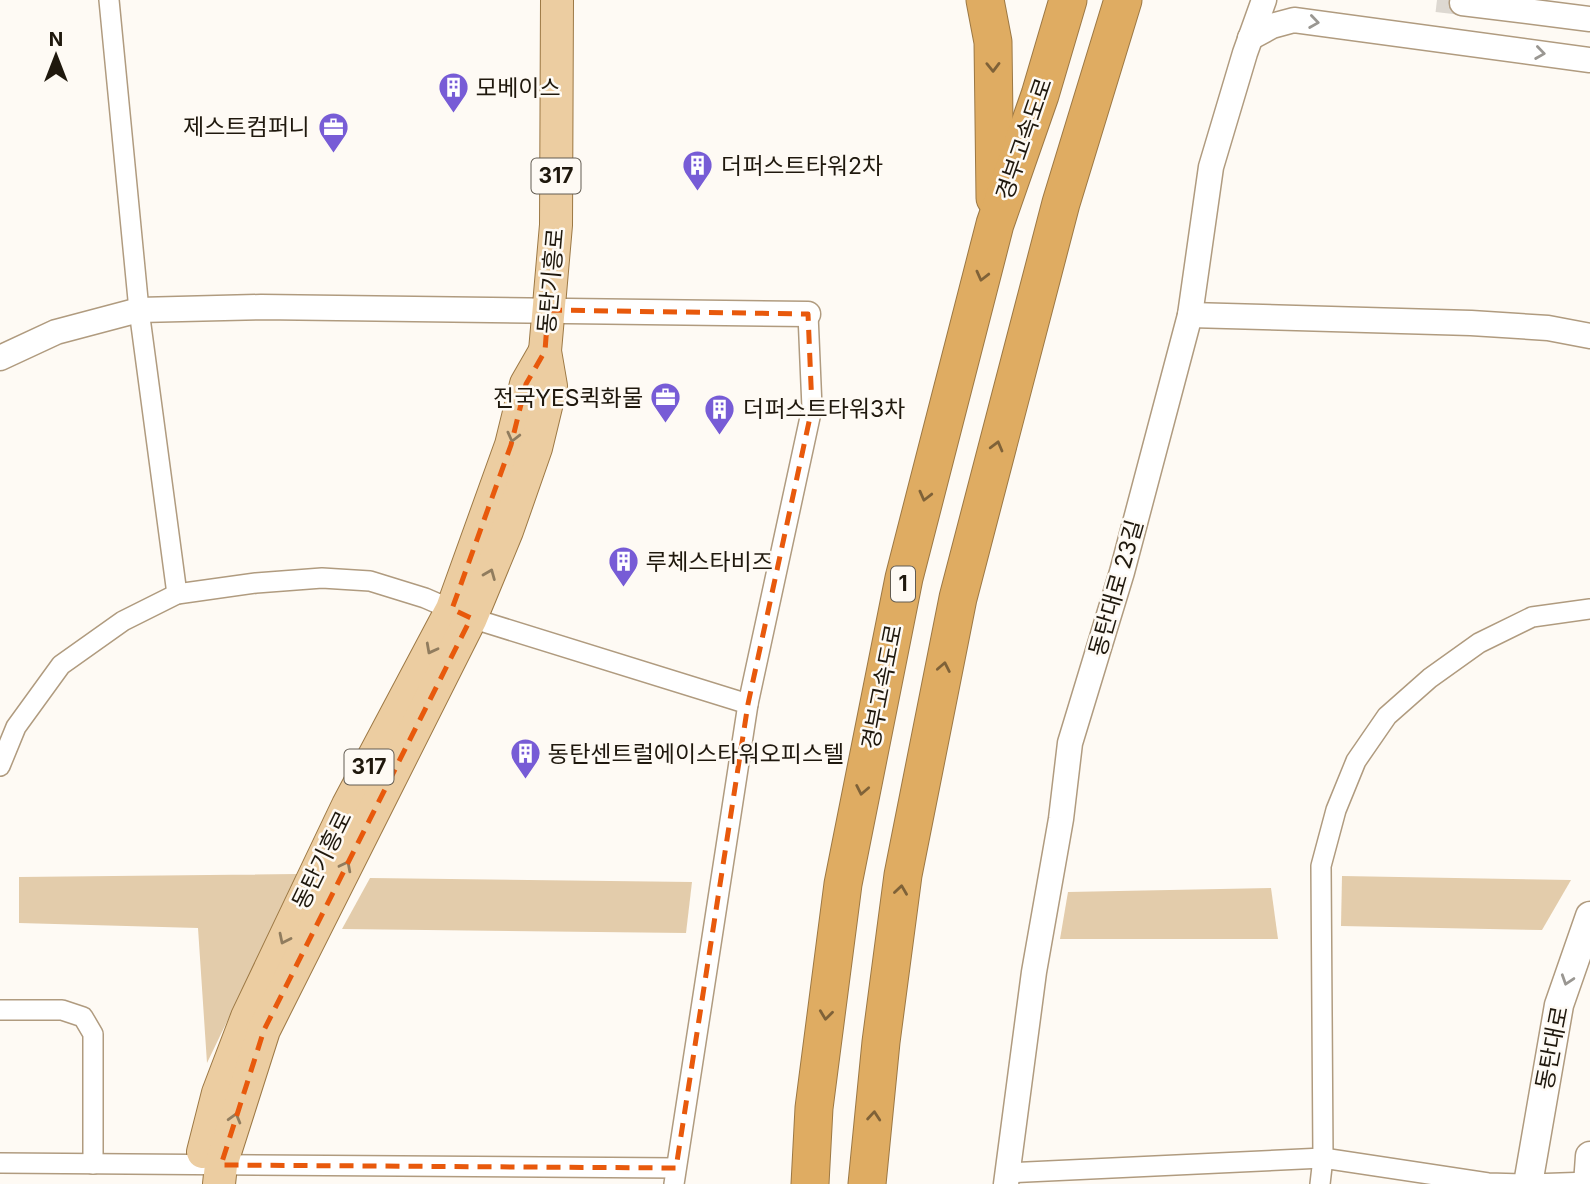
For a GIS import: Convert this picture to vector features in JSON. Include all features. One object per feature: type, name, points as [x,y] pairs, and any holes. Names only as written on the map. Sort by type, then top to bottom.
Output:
[{"type":"highway","points":[[985,0],[993,42],[995,224]]},
{"type":"highway","name":"경부고속도로","points":[[810,1184],[814,1108],[843,884],[904,578],[995,224],[1040,95],[1068,0]]},
{"type":"highway","points":[[867,1184],[881,1042],[903,875],[958,598],[1061,204],[1123,0]]},
{"type":"main road","name":"동탄기흥로","points":[[209,1174],[218,1093],[247,1017],[348,805],[461,614],[511,445],[526,384],[545,351],[556,225],[557,0]]},
{"type":"main road","name":"동탄대로","points":[[1527,1184],[1559,1005],[1590,916]]},
{"type":"street","points":[[109,0],[139,310],[177,594]]},
{"type":"street","name":"동탄대로 23길","points":[[1006,1178],[1034,972],[1061,819],[1070,743],[1122,572],[1190,315],[1211,167],[1264,0]]},
{"type":"street","points":[[1462,3],[1590,19]]},
{"type":"street","points":[[1250,38],[1272,26],[1294,20],[1590,60]]},
{"type":"street","points":[[0,358],[56,332],[139,310],[261,307],[808,314],[812,408],[748,704],[675,1176],[209,1174],[93,1164],[0,1163]]},
{"type":"street","points":[[1190,315],[1471,323],[1548,328],[1590,336]]},
{"type":"street","points":[[0,766],[16,727],[61,665],[123,621],[177,594],[256,583],[322,578],[370,581],[425,598],[461,614],[748,704]]},
{"type":"street","points":[[1320,1184],[1323,1158],[1321,866],[1336,810],[1356,761],[1387,716],[1430,678],[1479,643],[1532,617],[1590,609]]},
{"type":"street","points":[[0,1010],[62,1010],[83,1017],[93,1034],[93,1164]]},
{"type":"street","points":[[1006,1178],[1323,1158],[1488,1183],[1527,1184],[1589,1176]]},
{"type":"highlighted area","points":[[548,310],[808,314],[812,408],[748,704],[676,1168],[221,1165],[264,1030],[471,618],[452,609],[511,445],[526,384],[545,351]]},
{"type":"shaded area","points":[[298,874],[207,1063],[198,928],[19,923],[19,877]]},
{"type":"shaded area","points":[[1342,876],[1571,880],[1542,930],[1341,926]]},
{"type":"shaded area","points":[[370,878],[692,882],[686,933],[342,929]]},
{"type":"shaded area","points":[[1271,888],[1278,939],[1060,939],[1068,892]]},
{"type":"tunnel","points":[[1437,0],[1462,3]]},
{"type":"place","name":"모베이스","points":[[453,115]]},
{"type":"place","name":"제스트컴퍼니","points":[[333,154]]},
{"type":"place","name":"더퍼스트타워2차","points":[[698,193]]},
{"type":"place","name":"전국YES퀵화물","points":[[666,425]]},
{"type":"place","name":"더퍼스트타워3차","points":[[720,436]]},
{"type":"place","name":"루체스타비즈","points":[[623,589]]},
{"type":"place","name":"동탄센트럴에이스타워오피스텔","points":[[525,781]]}]
